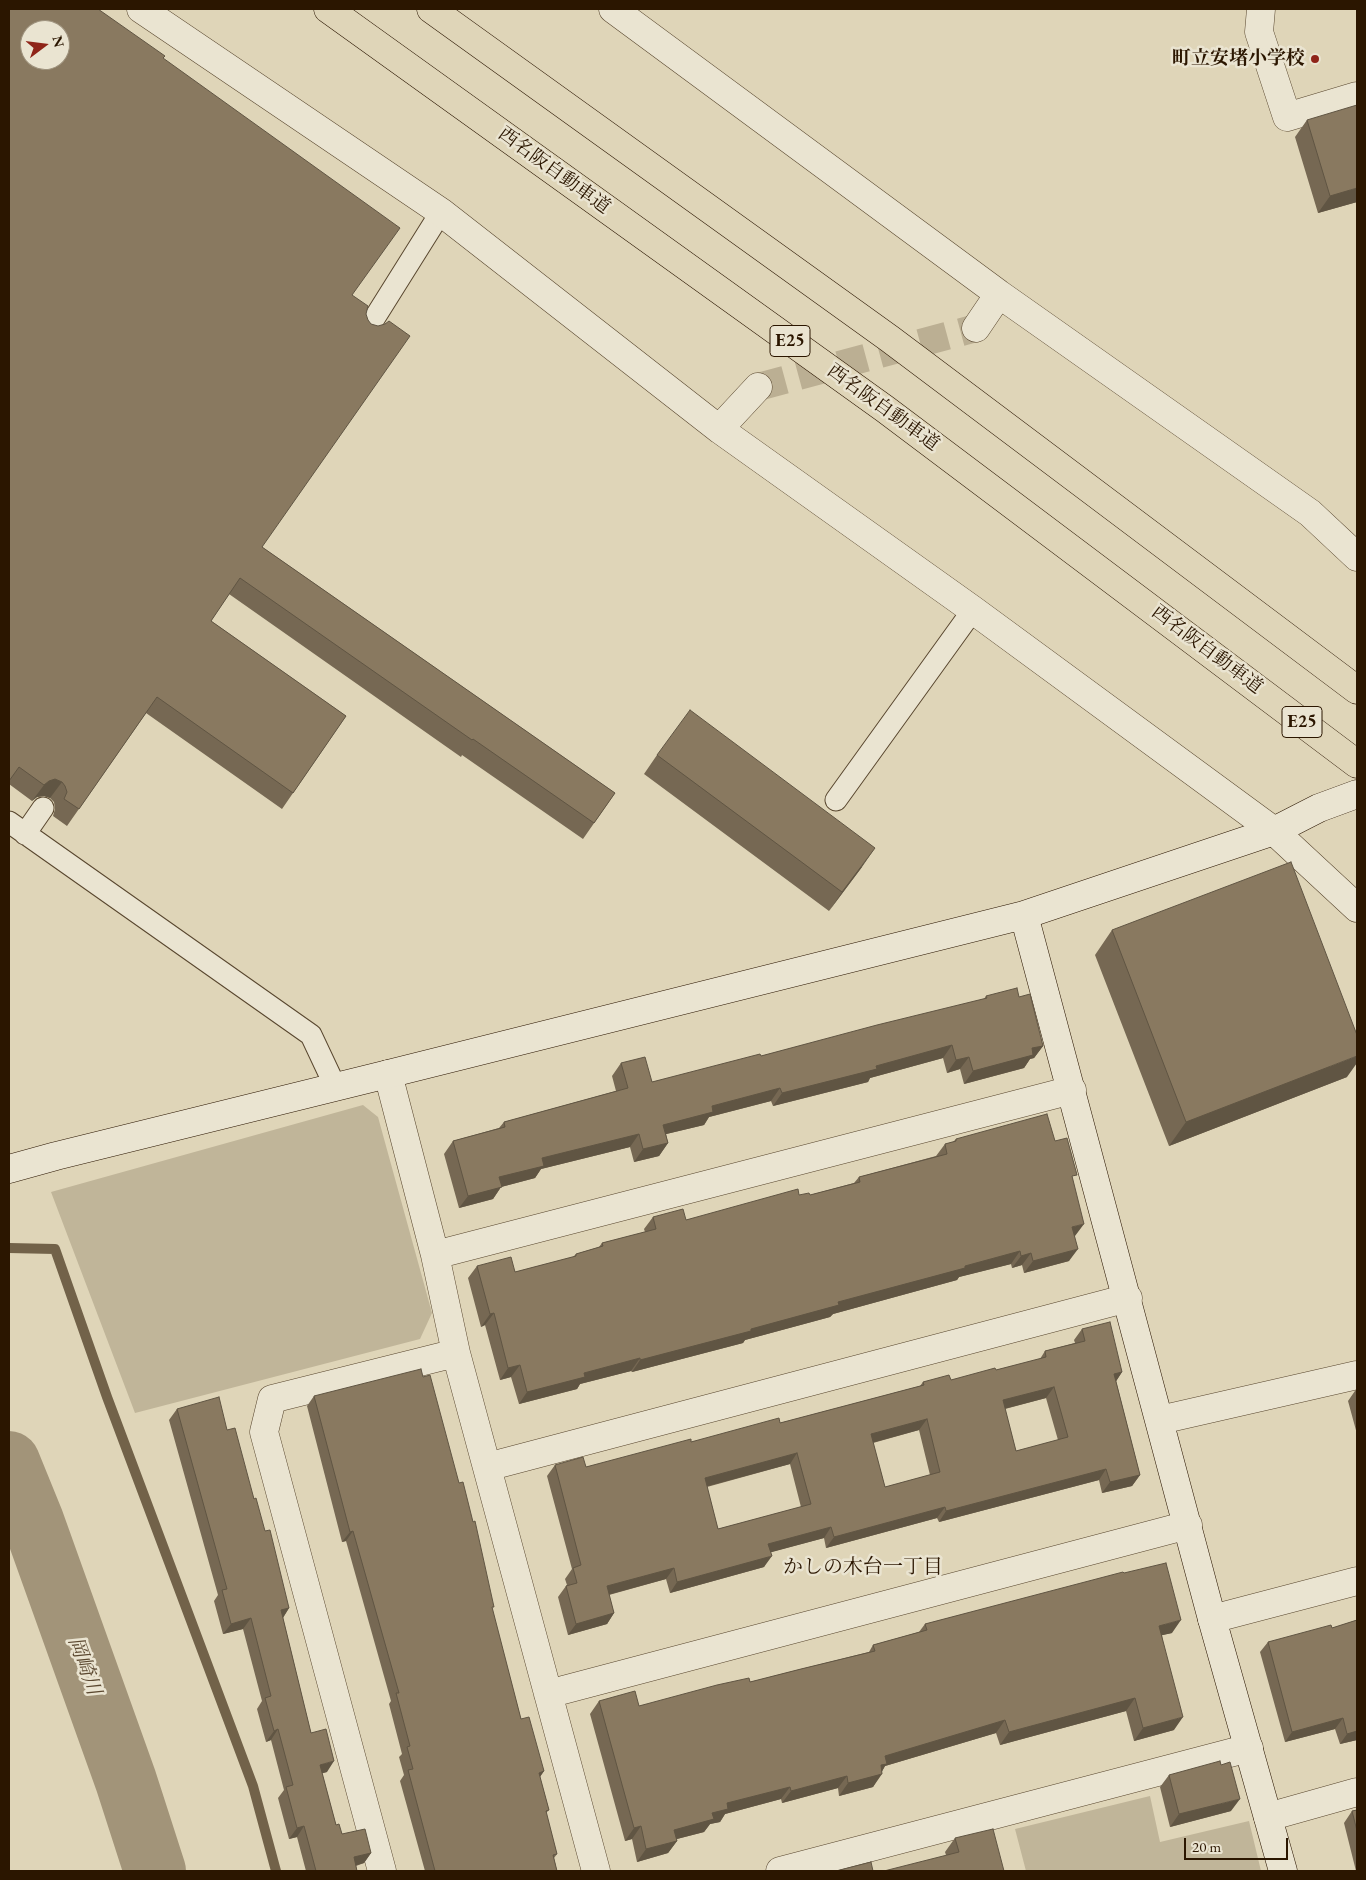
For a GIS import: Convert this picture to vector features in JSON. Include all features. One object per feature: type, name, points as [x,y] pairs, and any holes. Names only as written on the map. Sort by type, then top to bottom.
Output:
[{"type":"highway","name":"西名阪自動車道","points":[[328,9],[885,409],[1248,680],[1357,765]]},
{"type":"highway","points":[[431,9],[882,333],[1357,690]]},
{"type":"street","points":[[143,9],[441,212],[719,429],[973,610],[1274,831],[1357,908]]},
{"type":"street","points":[[613,9],[998,294],[1310,513],[1357,558]]},
{"type":"street","points":[[1261,9],[1259,32],[1287,117],[1357,96]]},
{"type":"street","points":[[976,328],[998,294]]},
{"type":"street","points":[[719,429],[758,387]]},
{"type":"street","points":[[1319,808],[1357,765]]},
{"type":"street","points":[[9,1169],[1024,915],[1274,831],[1319,808],[1357,794]]},
{"type":"street","points":[[1024,915],[1128,1298],[1212,1619],[1283,1871]]},
{"type":"street","points":[[388,1074],[435,1255],[456,1353],[596,1871]]},
{"type":"street","points":[[435,1255],[1072,1090]]},
{"type":"street","points":[[487,1466],[1128,1298]]},
{"type":"street","points":[[382,1871],[264,1432],[272,1399],[456,1353]]},
{"type":"street","points":[[1160,1420],[1357,1375]]},
{"type":"street","points":[[548,1694],[1188,1525]]},
{"type":"street","points":[[1212,1619],[1357,1581]]},
{"type":"street","points":[[780,1871],[1249,1748]]},
{"type":"street","points":[[1268,1817],[1357,1792]]},
{"type":"lane","points":[[367,330],[441,212]]},
{"type":"lane","points":[[836,800],[973,610]]},
{"type":"lane","points":[[42,808],[17,828],[311,1034],[335,1086]]},
{"type":"shaded area","points":[[363,1105],[378,1117],[432,1313],[420,1339],[135,1413],[51,1192]]},
{"type":"shaded area","points":[[1150,1796],[1160,1842],[1249,1821],[1261,1871],[1026,1871],[1015,1829]]},
{"type":"building","points":[[9,9],[98,9],[165,56],[163,58],[400,228],[352,295],[368,306],[366,314],[371,324],[378,326],[389,321],[410,336],[262,547],[615,793],[594,823],[240,578],[211,621],[346,716],[293,793],[157,697],[79,809],[64,799],[67,792],[62,782],[55,779],[44,785],[19,767],[9,781]]},
{"type":"building","points":[[1357,105],[1357,188],[1330,196],[1307,120]]},
{"type":"building","points":[[690,710],[875,848],[842,892],[657,755]]},
{"type":"building","points":[[1291,862],[1357,1035],[1357,1056],[1186,1122],[1112,930]]},
{"type":"building","points":[[1017,988],[1019,997],[1030,994],[1043,1046],[1032,1048],[1033,1055],[973,1071],[969,1057],[956,1060],[952,1045],[876,1066],[877,1069],[782,1093],[780,1088],[712,1106],[713,1112],[663,1125],[668,1143],[643,1149],[639,1134],[542,1158],[544,1166],[499,1177],[502,1187],[468,1196],[453,1141],[505,1127],[504,1122],[628,1088],[621,1063],[645,1057],[652,1082],[987,998],[986,996]]},
{"type":"building","points":[[1047,1114],[1055,1141],[1067,1138],[1077,1175],[1072,1176],[1084,1224],[1072,1227],[1078,1249],[1033,1261],[1031,1253],[1021,1256],[1020,1251],[965,1266],[965,1268],[838,1302],[839,1305],[751,1329],[751,1331],[584,1373],[585,1377],[527,1392],[520,1365],[508,1368],[494,1313],[490,1314],[477,1266],[511,1257],[515,1272],[576,1256],[576,1254],[603,1246],[602,1243],[656,1229],[653,1217],[683,1209],[686,1220],[798,1189],[799,1195],[809,1193],[810,1195],[860,1182],[859,1177],[947,1154],[945,1144],[956,1141],[956,1139]]},
{"type":"building","points":[[1110,1322],[1122,1372],[1114,1374],[1140,1475],[1110,1482],[1106,1469],[946,1511],[945,1507],[834,1537],[831,1527],[768,1544],[772,1556],[677,1582],[674,1568],[607,1586],[614,1613],[576,1624],[566,1586],[577,1583],[573,1568],[581,1565],[555,1465],[583,1457],[586,1467],[691,1439],[691,1442],[779,1418],[780,1423],[924,1385],[923,1382],[949,1375],[951,1380],[995,1368],[996,1370],[1046,1357],[1045,1351],[1085,1341],[1082,1329]],"holes":[[[1054,1387],[1068,1437],[1016,1451],[1003,1400]],[[927,1419],[940,1472],[885,1487],[871,1434]],[[797,1453],[811,1504],[718,1529],[705,1478]]]},
{"type":"building","points":[[421,1369],[423,1377],[430,1375],[459,1483],[463,1482],[473,1522],[475,1521],[494,1607],[492,1607],[521,1719],[529,1717],[544,1771],[539,1773],[549,1810],[546,1811],[557,1854],[553,1855],[557,1871],[435,1871],[408,1770],[413,1769],[407,1747],[410,1746],[396,1693],[399,1693],[353,1531],[350,1532],[314,1396]]},
{"type":"building","points":[[219,1397],[227,1430],[235,1428],[254,1499],[256,1498],[265,1531],[270,1530],[289,1608],[281,1610],[311,1733],[326,1729],[334,1761],[320,1765],[336,1825],[339,1824],[342,1834],[365,1829],[371,1853],[354,1857],[357,1871],[316,1871],[304,1826],[297,1828],[286,1787],[293,1785],[278,1729],[274,1731],[265,1698],[271,1696],[251,1618],[231,1624],[222,1590],[227,1589],[177,1409]]},
{"type":"building","points":[[1166,1563],[1181,1620],[1159,1626],[1183,1717],[1143,1728],[1135,1698],[1009,1732],[1005,1720],[885,1756],[887,1764],[881,1765],[882,1774],[848,1783],[847,1776],[791,1791],[790,1787],[727,1803],[728,1809],[712,1813],[714,1819],[674,1830],[677,1841],[646,1849],[641,1826],[634,1828],[599,1701],[635,1691],[639,1706],[749,1678],[750,1682],[875,1651],[873,1645],[927,1630],[925,1624],[1123,1572]]},
{"type":"building","points":[[1357,1620],[1357,1731],[1347,1734],[1343,1718],[1292,1732],[1268,1642],[1331,1625],[1332,1628]]},
{"type":"building","points":[[1220,1761],[1221,1765],[1230,1762],[1240,1799],[1179,1814],[1169,1775]]},
{"type":"building","points":[[1357,1810],[1357,1831],[1352,1811]]},
{"type":"building","points":[[993,1829],[1004,1871],[884,1871],[959,1852],[955,1838]]},
{"type":"building","points":[[871,1862],[873,1871],[836,1871]]},
{"type":"waterway","points":[[9,1248],[55,1249],[107,1397],[253,1786],[276,1871]]},
{"type":"waterway","name":"岡崎川","points":[[9,1462],[33,1521],[126,1781],[155,1871]]},
{"type":"tunnel","points":[[758,387],[976,328]]},
{"type":"place","name":"町立安堵小学校","points":[[1315,59]]},
{"type":"district","name":"かしの木台一丁目","points":[[863,1568]]}]
